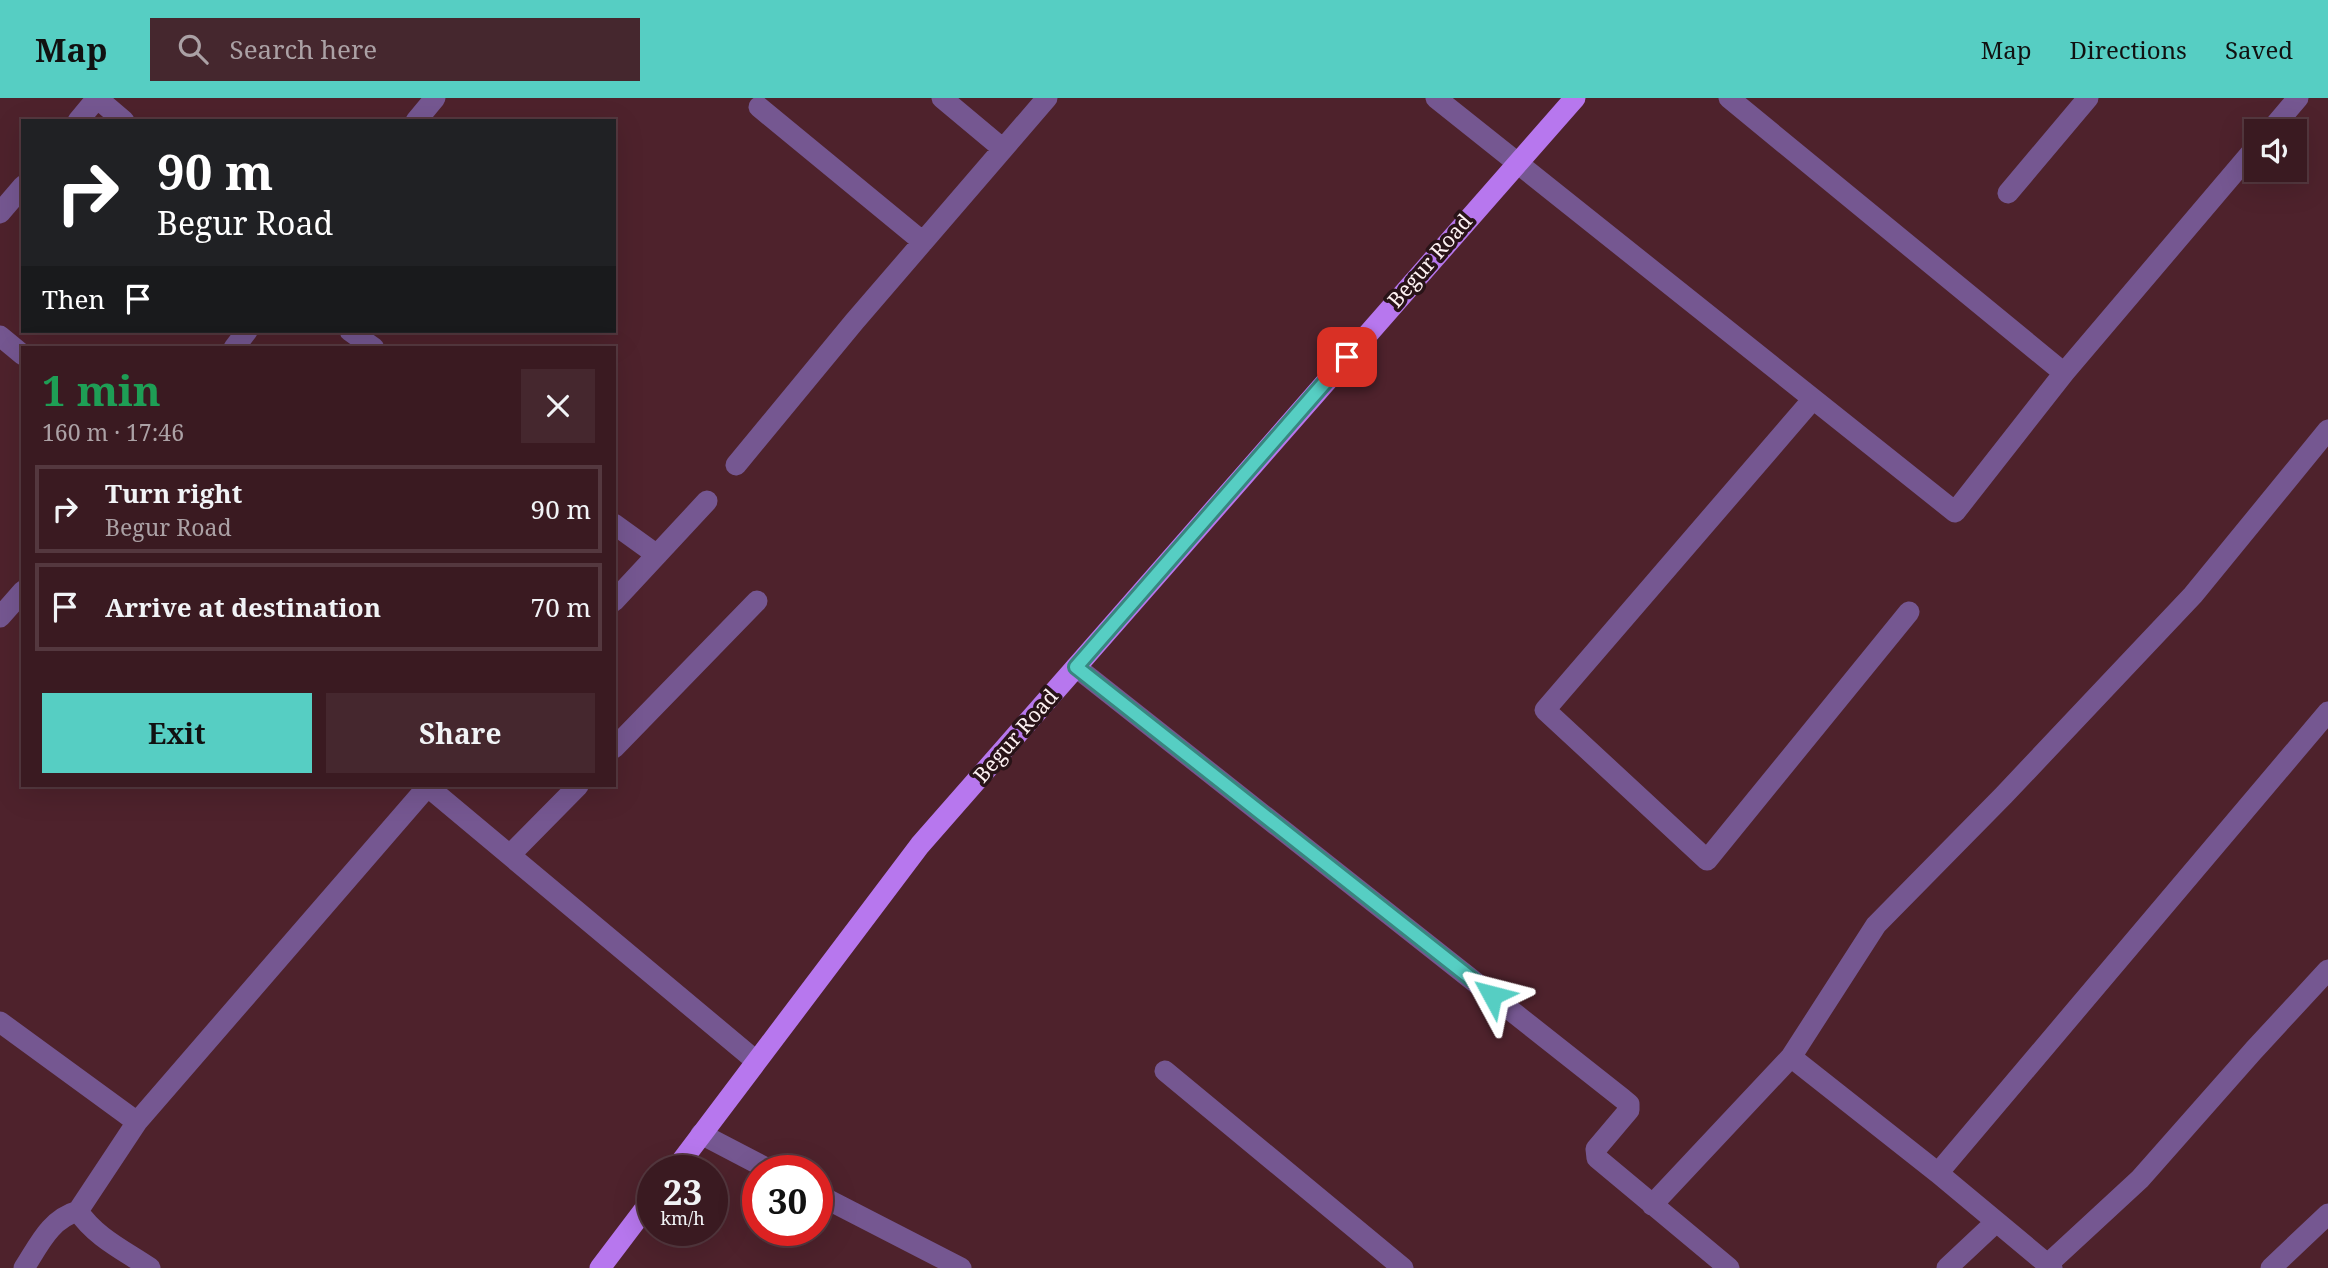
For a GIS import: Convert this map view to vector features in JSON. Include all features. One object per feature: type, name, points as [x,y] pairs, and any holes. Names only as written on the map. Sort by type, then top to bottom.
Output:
[{"type":"main road","name":"Begur Road","points":[[686,1155],[920,845],[1575,98]]},
{"type":"main road","points":[[600,1268],[637,1219]]},
{"type":"street","points":[[80,119],[97,98],[122,119]]},
{"type":"street","points":[[418,119],[435,98]]},
{"type":"street","points":[[942,98],[1003,149]]},
{"type":"street","points":[[736,465],[1047,98]]},
{"type":"street","points":[[1436,98],[1955,512],[2064,373],[2244,162]]},
{"type":"street","points":[[1729,98],[2064,373]]},
{"type":"street","points":[[2008,193],[2088,98]]},
{"type":"street","points":[[2280,119],[2298,98]]},
{"type":"street","points":[[759,107],[923,242]]},
{"type":"street","points":[[0,213],[21,188]]},
{"type":"street","points":[[353,333],[371,346]]},
{"type":"street","points":[[0,336],[21,353]]},
{"type":"street","points":[[1813,399],[1545,710],[1707,860],[1909,611]]},
{"type":"street","points":[[1652,1205],[1790,1057],[1876,925],[2004,795],[2193,595],[2328,430]]},
{"type":"street","points":[[616,599],[707,501]]},
{"type":"street","points":[[616,525],[657,555]]},
{"type":"street","points":[[0,617],[21,593]]},
{"type":"street","points":[[616,746],[757,601]]},
{"type":"street","points":[[1076,667],[1629,1104],[1629,1110],[1596,1149],[1597,1158],[1729,1268]]},
{"type":"street","points":[[1938,1173],[2328,712]]},
{"type":"street","points":[[24,1268],[54,1222],[65,1214],[78,1211],[137,1122],[427,787]]},
{"type":"street","points":[[429,787],[756,1061]]},
{"type":"street","points":[[510,855],[577,787]]},
{"type":"street","points":[[1790,1057],[1938,1173],[2050,1266],[2140,1179],[2323,985]]},
{"type":"street","points":[[0,1022],[137,1122]]},
{"type":"street","points":[[1165,1071],[1403,1268]]},
{"type":"street","points":[[701,1134],[742,1155]]},
{"type":"street","points":[[833,1202],[961,1268]]},
{"type":"street","points":[[78,1211],[86,1224],[150,1268]]},
{"type":"street","points":[[2271,1268],[2328,1214]]},
{"type":"street","points":[[1947,1268],[1996,1222]]},
{"type":"route","points":[[1347,357],[1076,667],[1492,995]]}]
